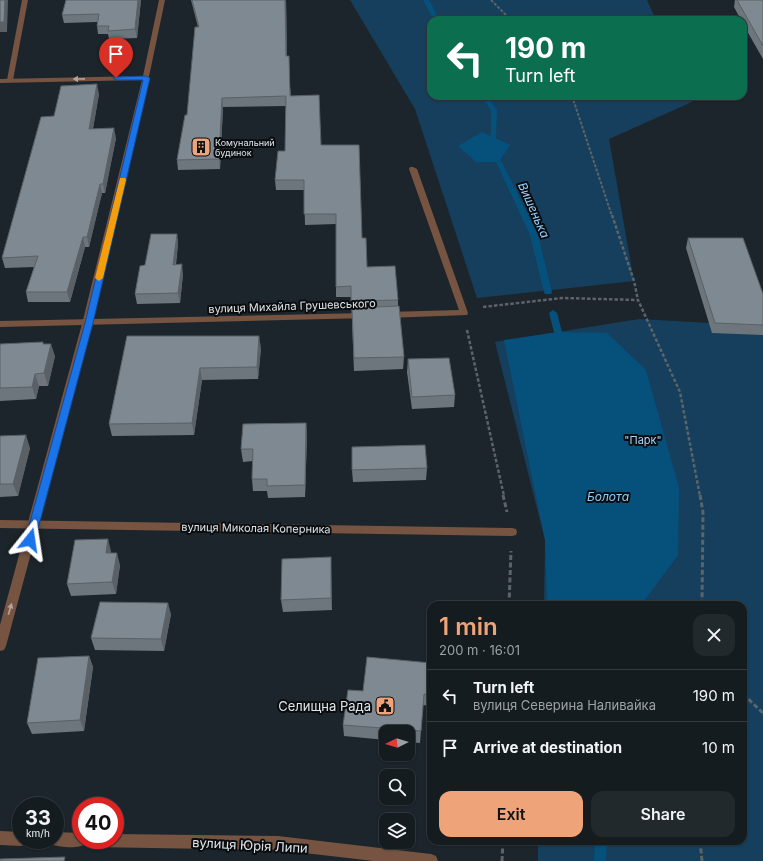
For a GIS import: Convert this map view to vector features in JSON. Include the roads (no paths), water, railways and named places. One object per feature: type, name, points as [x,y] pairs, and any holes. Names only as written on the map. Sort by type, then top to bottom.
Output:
[{"type":"street","points":[[10,80],[25,0]]},
{"type":"street","points":[[0,646],[89,323],[146,78],[162,0]]},
{"type":"street","points":[[0,81],[146,78]]},
{"type":"street","name":"вулиця Михайла Грушевського","points":[[0,324],[464,313],[413,169]]},
{"type":"street","name":"вулиця Миколая Коперника","points":[[0,524],[512,532]]},
{"type":"street","points":[[0,838],[12,839]]},
{"type":"street","name":"вулиця Юрія Липи","points":[[124,841],[278,844],[431,861]]},
{"type":"water","points":[[482,132],[510,145],[499,162],[476,162],[458,146]]},
{"type":"water","name":"Болота","points":[[558,332],[607,333],[646,370],[679,488],[678,555],[644,601],[547,601],[545,540],[504,340]]},
{"type":"waterway","name":"Вишенька","points":[[426,0],[435,16]]},
{"type":"waterway","name":"Вишенька","points":[[487,100],[494,110],[494,138]]},
{"type":"waterway","name":"Вишенька","points":[[499,162],[534,235],[548,292]]},
{"type":"waterway","name":"Вишенька","points":[[553,313],[558,332]]},
{"type":"waterway","points":[[600,861],[601,845]]},
{"type":"place","name":"Комунальний будинок","points":[[201,147]]},
{"type":"place","name":"Селищна Рада","points":[[385,706]]},
{"type":"park label","name":"\"Парк\"","points":[[643,440]]}]
